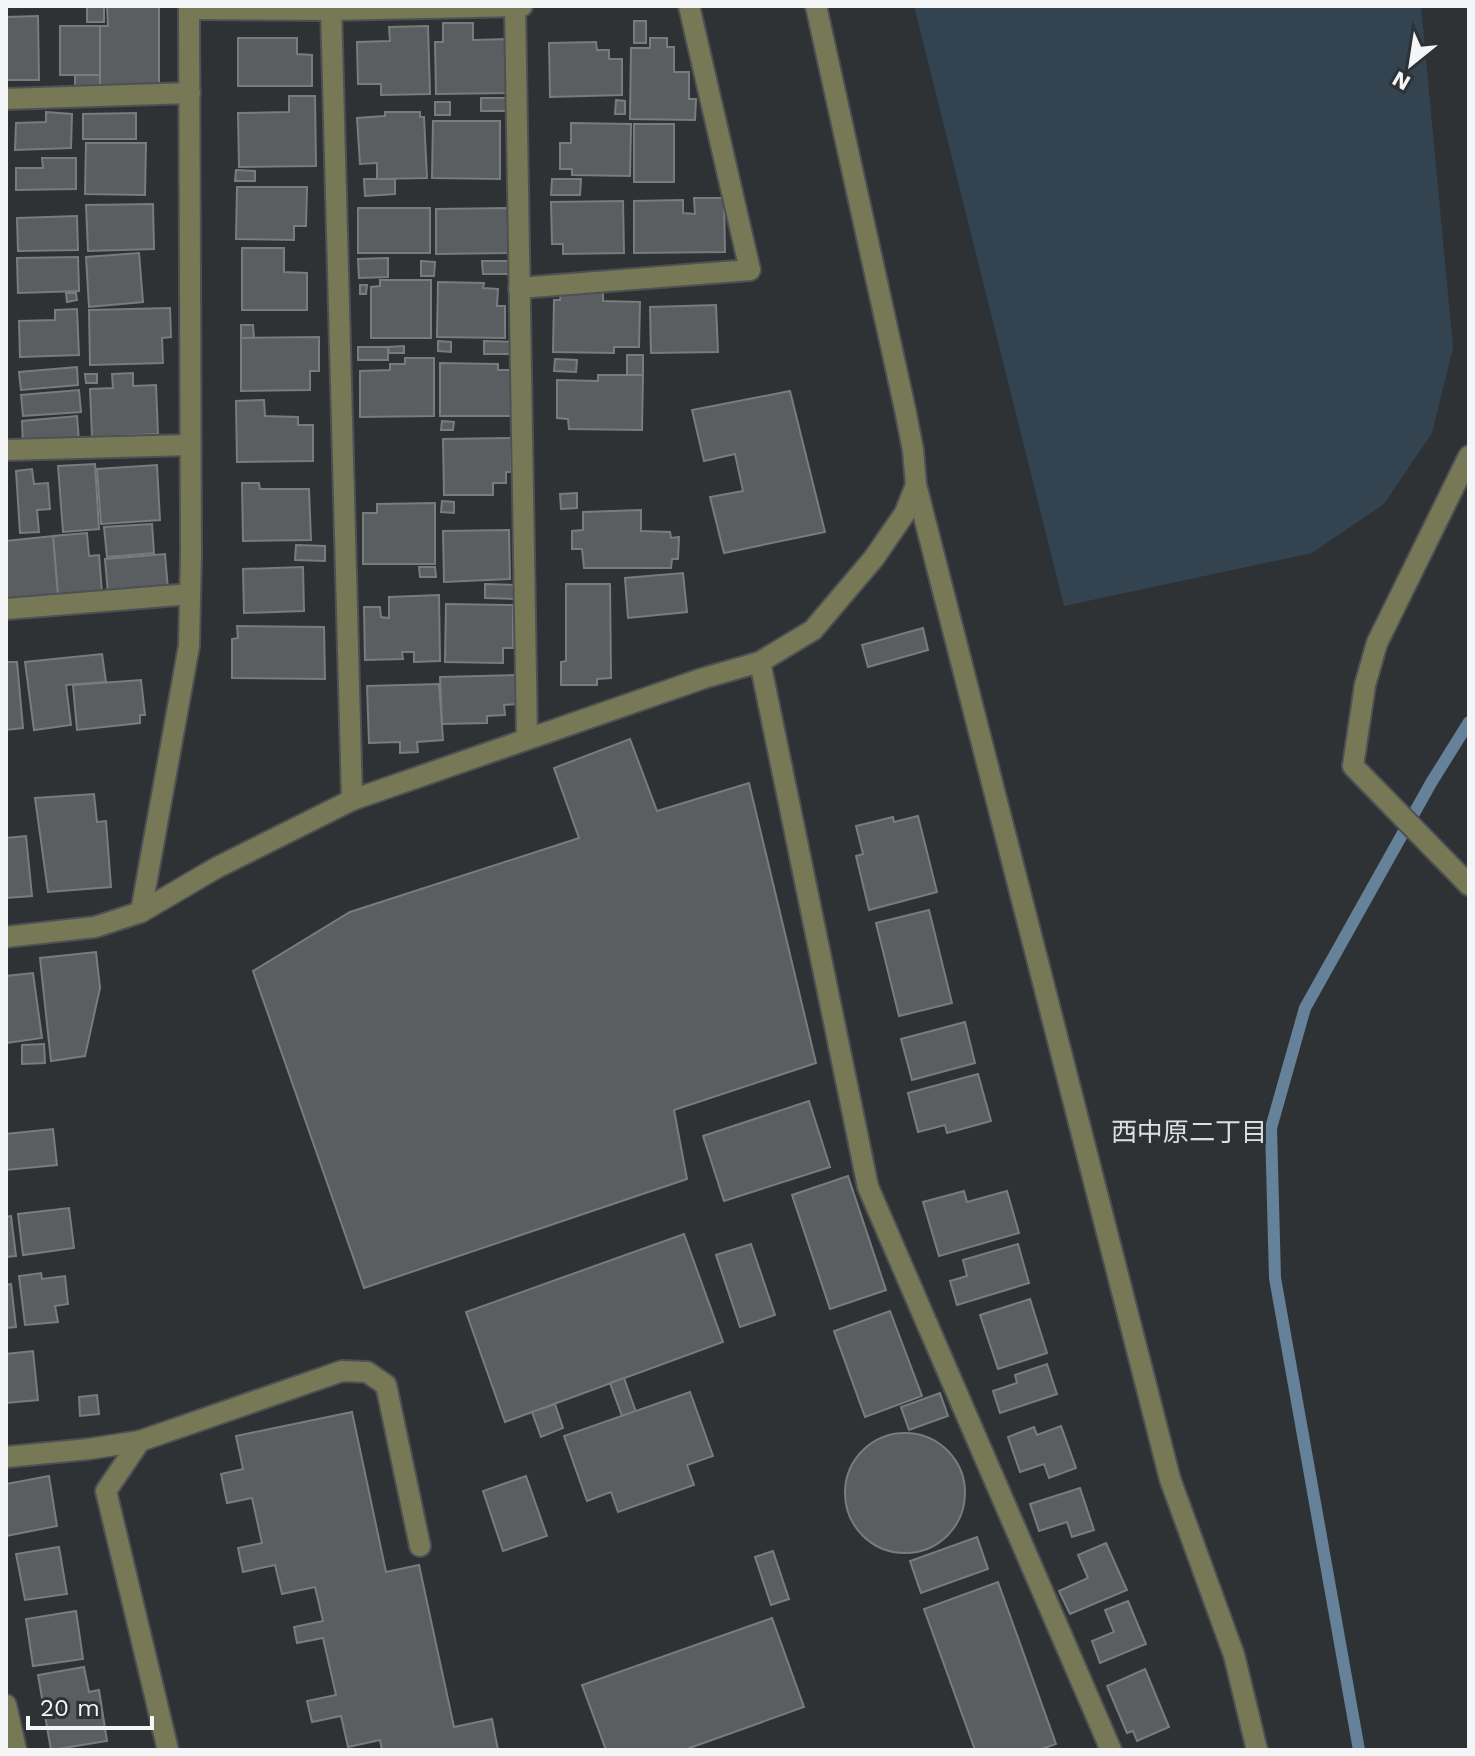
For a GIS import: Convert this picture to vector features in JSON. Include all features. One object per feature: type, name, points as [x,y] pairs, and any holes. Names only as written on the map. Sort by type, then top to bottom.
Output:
[{"type":"street","points":[[515,6],[527,738]]},
{"type":"street","points":[[141,912],[189,646],[189,7],[522,6]]},
{"type":"street","points":[[519,288],[750,270],[689,6]]},
{"type":"street","points":[[816,6],[905,409],[916,485],[1170,1479],[1234,1655],[1257,1750]]},
{"type":"street","points":[[331,8],[352,800]]},
{"type":"street","points":[[6,99],[190,93]]},
{"type":"street","points":[[6,450],[189,445]]},
{"type":"street","points":[[1469,456],[1377,643],[1365,685],[1353,766],[1469,885]]},
{"type":"street","points":[[6,937],[95,927],[141,912],[216,868],[352,800],[704,678],[760,662],[813,630],[874,558],[905,513],[916,485]]},
{"type":"street","points":[[6,609],[190,594]]},
{"type":"street","points":[[760,662],[868,1187],[1111,1750]]},
{"type":"street","points":[[6,1457],[140,1441],[342,1371],[367,1372],[386,1385],[420,1546]]},
{"type":"street","points":[[140,1441],[106,1491],[168,1750]]},
{"type":"street","points":[[6,1705],[16,1750]]},
{"type":"shaded area","points":[[914,6],[1421,6],[1453,348],[1432,433],[1384,504],[1312,553],[1064,606]]},
{"type":"building","points":[[87,6],[104,6],[104,22],[87,22]]},
{"type":"building","points":[[107,6],[159,6],[159,88],[100,88],[100,26],[108,26]]},
{"type":"building","points":[[38,16],[39,80],[6,80],[6,17]]},
{"type":"building","points":[[634,21],[646,21],[646,43],[634,43]]},
{"type":"building","points":[[443,23],[473,23],[473,40],[509,39],[509,93],[436,94],[435,42],[443,42]]},
{"type":"building","points":[[60,26],[100,26],[100,75],[60,75]]},
{"type":"building","points":[[428,26],[430,94],[381,95],[381,84],[358,84],[357,42],[390,41],[389,27]]},
{"type":"building","points":[[238,38],[297,38],[297,54],[312,55],[312,86],[238,86]]},
{"type":"building","points":[[650,38],[667,38],[667,47],[674,47],[674,72],[689,72],[689,99],[696,99],[695,120],[630,119],[631,48],[650,48]]},
{"type":"building","points":[[596,42],[597,50],[609,50],[609,59],[622,59],[622,95],[550,97],[549,43]]},
{"type":"building","points":[[75,75],[100,75],[100,88],[75,88]]},
{"type":"building","points":[[289,96],[315,96],[316,166],[239,167],[238,113],[289,112]]},
{"type":"building","points":[[481,98],[510,98],[510,111],[481,111]]},
{"type":"building","points":[[616,100],[625,101],[625,114],[615,114]]},
{"type":"building","points":[[435,102],[450,102],[450,115],[435,115]]},
{"type":"building","points":[[46,112],[72,114],[71,148],[15,150],[16,123],[46,122]]},
{"type":"building","points":[[385,112],[420,112],[420,117],[424,117],[427,178],[377,179],[377,163],[360,164],[357,118],[385,116]]},
{"type":"building","points":[[136,113],[136,139],[83,139],[83,114]]},
{"type":"building","points":[[433,121],[500,121],[500,179],[432,178]]},
{"type":"building","points":[[571,123],[631,124],[630,176],[572,175],[572,169],[560,169],[560,143],[571,143]]},
{"type":"building","points":[[634,124],[674,124],[674,182],[634,182]]},
{"type":"building","points":[[86,143],[146,143],[145,195],[85,194]]},
{"type":"building","points":[[42,158],[76,158],[76,189],[16,190],[16,168],[43,168]]},
{"type":"building","points":[[236,170],[255,171],[255,181],[235,181]]},
{"type":"building","points":[[364,179],[395,179],[395,194],[365,196]]},
{"type":"building","points":[[552,179],[581,179],[580,195],[551,195]]},
{"type":"building","points":[[237,187],[307,187],[306,226],[294,226],[294,240],[236,239]]},
{"type":"building","points":[[694,198],[724,198],[725,252],[634,253],[634,201],[683,200],[683,213],[695,214]]},
{"type":"building","points":[[623,201],[624,253],[563,254],[563,244],[552,244],[551,202]]},
{"type":"building","points":[[153,204],[154,249],[88,251],[86,205]]},
{"type":"building","points":[[358,208],[430,208],[430,253],[358,253]]},
{"type":"building","points":[[508,208],[509,253],[436,254],[436,209]]},
{"type":"building","points":[[77,216],[78,250],[18,251],[17,218]]},
{"type":"building","points":[[242,248],[284,248],[284,272],[307,273],[307,310],[242,310]]},
{"type":"building","points":[[139,253],[143,302],[89,307],[86,257]]},
{"type":"building","points":[[78,257],[79,291],[18,293],[17,258]]},
{"type":"building","points":[[388,258],[388,277],[359,278],[358,259]]},
{"type":"building","points":[[421,261],[435,262],[434,276],[421,276]]},
{"type":"building","points":[[482,261],[514,261],[514,274],[483,274]]},
{"type":"building","points":[[380,280],[431,280],[431,338],[371,338],[371,287],[380,286]]},
{"type":"building","points":[[438,282],[484,283],[483,288],[498,289],[497,306],[505,306],[505,338],[437,337]]},
{"type":"building","points":[[360,285],[367,285],[366,294],[360,294]]},
{"type":"building","points":[[603,288],[603,301],[640,302],[639,347],[614,347],[614,353],[553,352],[554,300],[560,300],[561,293]]},
{"type":"building","points":[[66,293],[76,293],[77,300],[67,302]]},
{"type":"building","points":[[716,305],[718,352],[651,353],[650,307]]},
{"type":"building","points":[[170,308],[171,337],[162,338],[163,363],[90,365],[89,310]]},
{"type":"building","points":[[77,309],[79,355],[20,357],[19,321],[55,320],[55,310]]},
{"type":"building","points":[[241,325],[253,325],[254,338],[241,338]]},
{"type":"building","points":[[319,337],[319,371],[310,371],[310,390],[241,391],[241,338]]},
{"type":"building","points":[[438,341],[451,342],[451,352],[438,351]]},
{"type":"building","points":[[484,341],[514,342],[513,354],[484,354]]},
{"type":"building","points":[[404,346],[404,353],[389,353],[388,347]]},
{"type":"building","points":[[358,347],[388,347],[388,360],[358,360]]},
{"type":"building","points":[[627,355],[643,355],[643,375],[627,375]]},
{"type":"building","points":[[405,358],[434,358],[434,416],[360,417],[360,371],[390,370],[390,364],[405,364]]},
{"type":"building","points":[[555,359],[577,360],[576,372],[554,371]]},
{"type":"building","points":[[440,363],[498,364],[498,370],[514,370],[514,416],[440,416]]},
{"type":"building","points":[[77,367],[78,385],[21,390],[19,372]]},
{"type":"building","points":[[133,373],[133,386],[156,385],[158,434],[92,437],[90,389],[113,388],[112,374]]},
{"type":"building","points":[[85,374],[97,374],[97,383],[86,383]]},
{"type":"building","points":[[598,375],[643,375],[642,430],[569,429],[568,419],[557,418],[557,380],[598,381]]},
{"type":"building","points":[[79,390],[81,412],[23,416],[21,395]]},
{"type":"building","points":[[790,391],[825,532],[724,553],[710,497],[743,491],[735,454],[704,461],[692,410]]},
{"type":"building","points":[[264,400],[265,416],[298,417],[298,425],[313,425],[313,461],[237,462],[236,401]]},
{"type":"building","points":[[77,416],[79,441],[23,445],[22,421]]},
{"type":"building","points":[[442,421],[454,422],[453,430],[441,430]]},
{"type":"building","points":[[511,438],[511,472],[506,472],[506,483],[493,483],[493,495],[444,495],[443,439]]},
{"type":"building","points":[[95,464],[99,529],[63,532],[58,466]]},
{"type":"building","points":[[157,465],[160,520],[101,524],[97,469]]},
{"type":"building","points":[[32,469],[34,484],[48,483],[50,509],[37,510],[39,532],[20,533],[16,471]]},
{"type":"building","points":[[242,483],[259,483],[260,489],[309,489],[311,540],[243,541]]},
{"type":"building","points":[[577,493],[577,508],[561,509],[560,494]]},
{"type":"building","points":[[442,501],[454,502],[454,513],[441,512]]},
{"type":"building","points":[[435,503],[435,564],[363,564],[363,513],[377,513],[377,504]]},
{"type":"building","points":[[641,510],[641,531],[670,532],[671,538],[679,537],[678,559],[672,559],[671,568],[584,568],[582,549],[572,549],[572,531],[583,530],[583,512]]},
{"type":"building","points":[[152,524],[154,553],[107,557],[104,527]]},
{"type":"building","points":[[509,530],[510,579],[444,582],[443,531]]},
{"type":"building","points":[[87,533],[89,556],[99,555],[102,593],[58,596],[53,536]]},
{"type":"building","points":[[53,536],[58,596],[6,600],[6,541]]},
{"type":"building","points":[[296,545],[325,546],[325,561],[295,560]]},
{"type":"building","points":[[165,554],[168,589],[108,594],[105,559]]},
{"type":"building","points":[[303,567],[304,611],[244,613],[243,569]]},
{"type":"building","points":[[419,567],[435,567],[436,577],[420,577]]},
{"type":"building","points":[[683,573],[687,612],[628,618],[625,578]]},
{"type":"building","points":[[485,584],[516,585],[515,599],[485,598]]},
{"type":"building","points":[[566,584],[610,584],[611,678],[597,679],[597,685],[561,685],[561,662],[566,661]]},
{"type":"building","points":[[439,595],[440,661],[414,662],[414,652],[402,652],[403,659],[365,660],[364,607],[380,607],[381,617],[389,618],[389,597]]},
{"type":"building","points":[[446,604],[513,605],[513,648],[503,648],[503,663],[445,662]]},
{"type":"building","points":[[237,626],[324,627],[325,679],[232,678],[232,639],[238,638]]},
{"type":"building","points":[[923,628],[928,650],[868,667],[862,645]]},
{"type":"building","points":[[102,654],[106,682],[66,685],[71,725],[34,730],[25,662]]},
{"type":"building","points":[[6,662],[17,662],[23,728],[6,730]]},
{"type":"building","points":[[515,675],[516,704],[504,705],[505,715],[487,716],[487,723],[442,724],[440,677]]},
{"type":"building","points":[[141,680],[145,715],[140,715],[140,723],[77,730],[73,685]]},
{"type":"building","points":[[439,684],[443,740],[417,742],[418,752],[400,753],[400,742],[369,743],[367,686]]},
{"type":"building","points":[[630,739],[657,811],[749,783],[816,1063],[674,1110],[687,1179],[364,1288],[253,971],[350,912],[579,838],[554,768]]},
{"type":"building","points":[[94,794],[97,822],[106,821],[111,887],[48,892],[35,798]]},
{"type":"building","points":[[918,816],[937,892],[869,910],[856,856],[863,854],[856,826],[893,817],[894,822]]},
{"type":"building","points":[[26,836],[32,896],[6,898],[6,838]]},
{"type":"building","points":[[929,910],[952,1003],[899,1016],[876,923]]},
{"type":"building","points":[[96,952],[100,988],[85,1056],[51,1061],[40,958]]},
{"type":"building","points":[[33,973],[42,1038],[6,1043],[6,976]]},
{"type":"building","points":[[965,1022],[975,1063],[912,1080],[901,1039]]},
{"type":"building","points":[[44,1044],[45,1063],[22,1064],[22,1045]]},
{"type":"building","points":[[978,1074],[991,1121],[947,1133],[945,1125],[918,1132],[908,1093]]},
{"type":"building","points":[[809,1101],[830,1167],[724,1201],[703,1136]]},
{"type":"building","points":[[53,1129],[57,1165],[6,1170],[6,1134]]},
{"type":"building","points":[[848,1176],[886,1290],[830,1309],[792,1195]]},
{"type":"building","points":[[964,1191],[967,1202],[1007,1191],[1019,1233],[939,1256],[923,1202]]},
{"type":"building","points":[[69,1208],[74,1248],[23,1255],[18,1214]]},
{"type":"building","points":[[11,1216],[16,1256],[6,1257],[6,1217]]},
{"type":"building","points":[[684,1234],[723,1342],[505,1422],[466,1312]]},
{"type":"building","points":[[751,1244],[775,1315],[740,1327],[716,1255]]},
{"type":"building","points":[[1018,1244],[1029,1283],[957,1305],[950,1281],[967,1276],[963,1260]]},
{"type":"building","points":[[41,1273],[42,1279],[65,1276],[68,1304],[55,1306],[58,1322],[25,1325],[19,1276]]},
{"type":"building","points":[[11,1284],[16,1327],[6,1328],[6,1285]]},
{"type":"building","points":[[1030,1299],[1047,1353],[998,1369],[980,1315]]},
{"type":"building","points":[[890,1311],[922,1396],[865,1417],[834,1331]]},
{"type":"building","points":[[33,1351],[38,1400],[6,1403],[6,1354]]},
{"type":"building","points":[[1047,1364],[1057,1394],[1000,1413],[993,1391],[1017,1383],[1015,1375]]},
{"type":"building","points":[[624,1378],[636,1412],[622,1416],[610,1383]]},
{"type":"building","points":[[690,1392],[713,1456],[687,1465],[694,1485],[618,1512],[611,1492],[587,1501],[564,1436]]},
{"type":"building","points":[[940,1393],[948,1416],[909,1430],[901,1407]]},
{"type":"building","points":[[97,1395],[99,1414],[80,1416],[79,1397]]},
{"type":"building","points":[[555,1404],[563,1428],[541,1437],[532,1412]]},
{"type":"building","points":[[352,1412],[386,1572],[419,1565],[454,1727],[492,1719],[498,1750],[382,1750],[380,1740],[348,1747],[341,1716],[312,1722],[307,1701],[336,1695],[323,1638],[297,1643],[294,1627],[323,1621],[315,1587],[282,1594],[275,1565],[243,1572],[238,1548],[262,1543],[252,1498],[227,1503],[221,1474],[243,1469],[236,1436]]},
{"type":"building","points":[[1061,1426],[1076,1468],[1049,1478],[1044,1464],[1020,1472],[1008,1437],[1034,1427],[1037,1435]]},
{"type":"building","points":[[905,1433],[928,1437],[948,1450],[961,1470],[965,1493],[961,1516],[948,1536],[928,1549],[905,1553],[882,1549],[862,1536],[849,1516],[845,1493],[849,1470],[862,1450],[882,1437]]},
{"type":"building","points":[[49,1476],[57,1526],[6,1536],[6,1484]]},
{"type":"building","points":[[526,1476],[547,1536],[503,1551],[483,1491]]},
{"type":"building","points":[[1080,1488],[1094,1530],[1072,1537],[1067,1522],[1039,1531],[1030,1504]]},
{"type":"building","points":[[977,1537],[988,1569],[921,1593],[910,1561]]},
{"type":"building","points":[[1106,1543],[1127,1590],[1070,1614],[1059,1591],[1088,1578],[1078,1555]]},
{"type":"building","points":[[59,1547],[67,1594],[25,1600],[16,1554]]},
{"type":"building","points":[[773,1551],[789,1599],[771,1605],[755,1557]]},
{"type":"building","points":[[998,1582],[1056,1744],[1039,1750],[975,1750],[924,1609]]},
{"type":"building","points":[[1128,1601],[1146,1644],[1100,1663],[1092,1641],[1114,1632],[1105,1610]]},
{"type":"building","points":[[76,1611],[83,1659],[33,1666],[26,1619]]},
{"type":"building","points":[[772,1618],[804,1707],[684,1750],[606,1750],[582,1685]]},
{"type":"building","points":[[84,1667],[89,1692],[99,1690],[107,1741],[51,1750],[38,1675]]},
{"type":"building","points":[[1145,1669],[1169,1727],[1137,1741],[1133,1731],[1127,1733],[1107,1686]]},
{"type":"waterway","points":[[1359,1750],[1275,1278],[1271,1128],[1305,1008],[1431,783],[1469,722]]},
{"type":"district","name":"西中原二丁目","points":[[1189,1132]]}]
